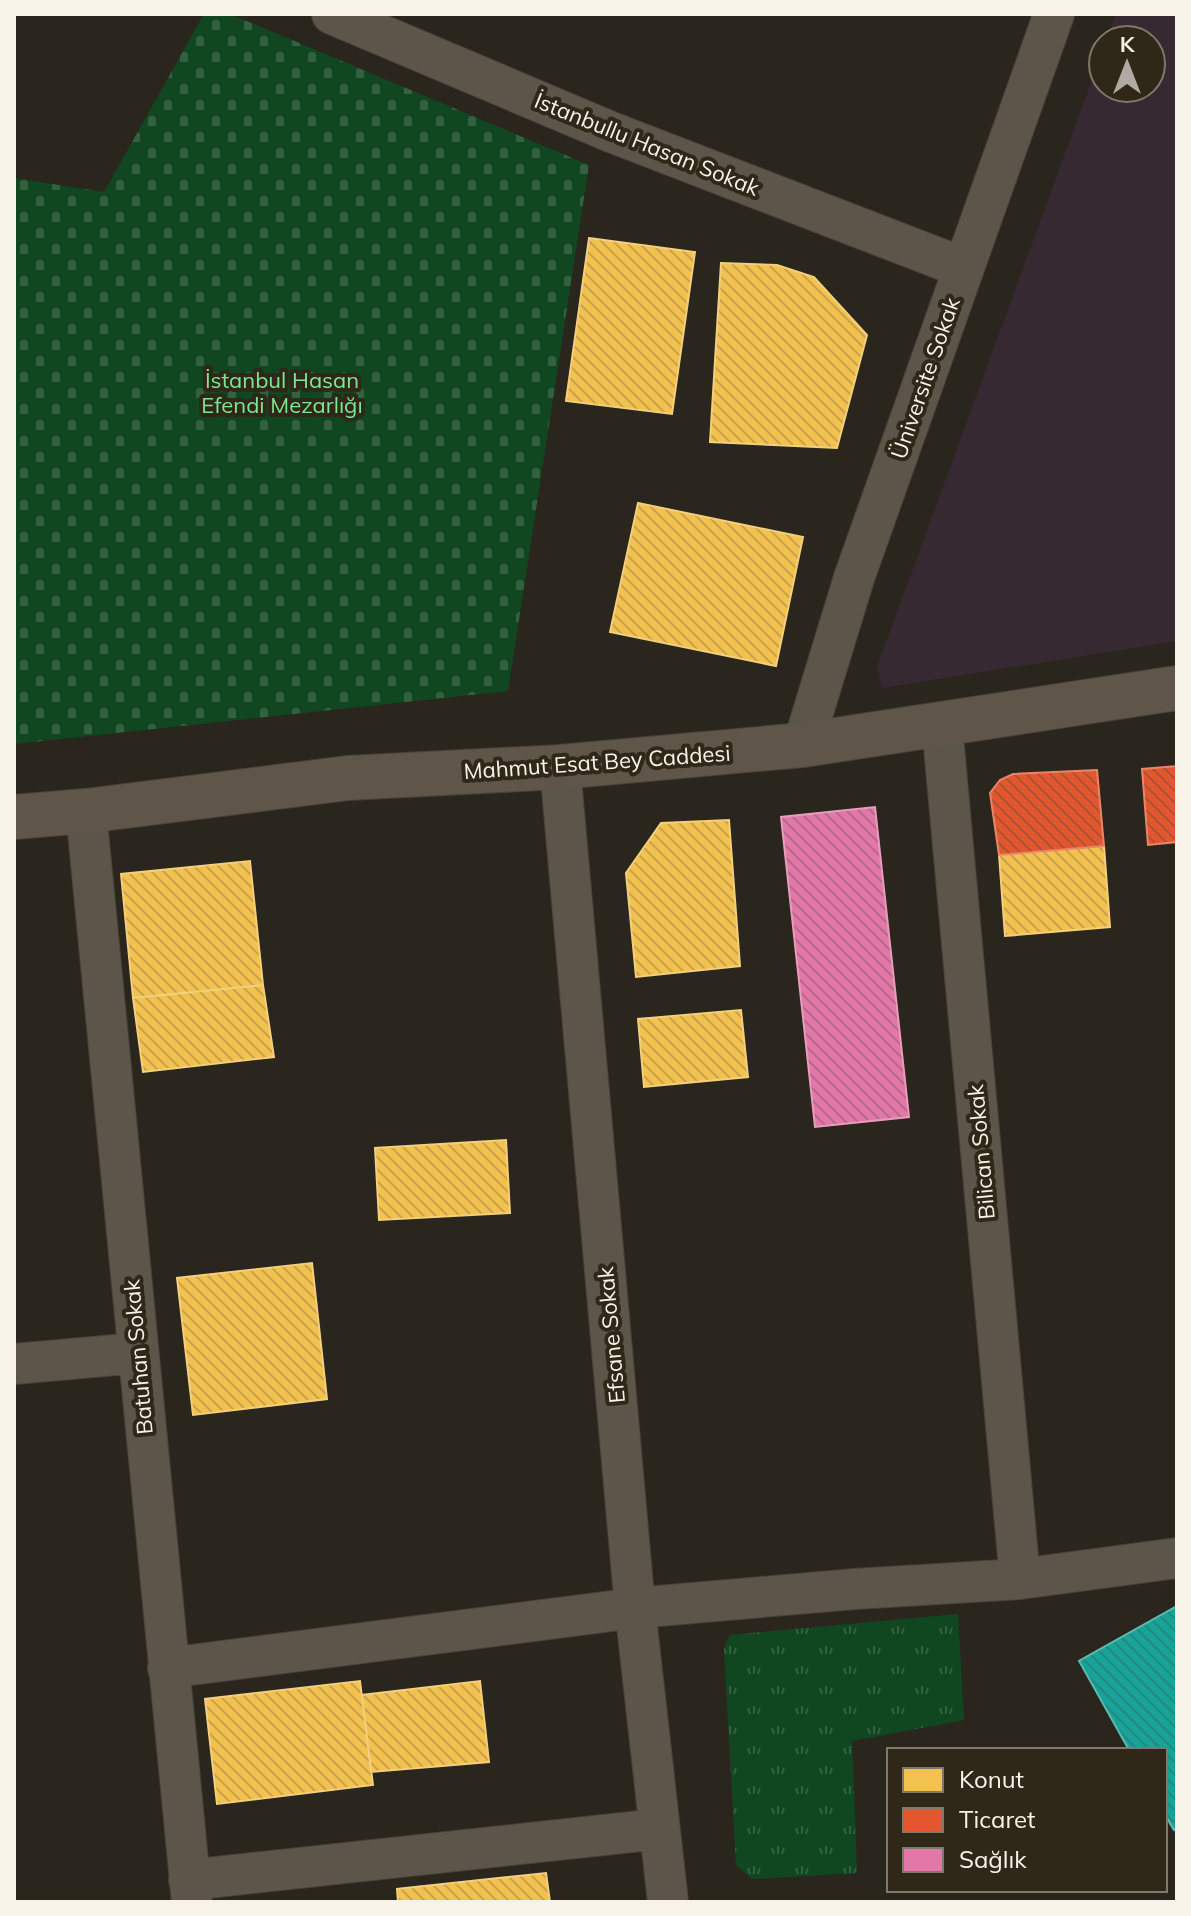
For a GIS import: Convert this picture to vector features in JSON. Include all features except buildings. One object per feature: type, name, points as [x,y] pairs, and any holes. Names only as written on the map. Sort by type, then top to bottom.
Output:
[{"type":"main road","name":"Mahmut Esat Bey Caddesi","points":[[14,817],[348,778],[560,767],[803,745],[1177,688]]},
{"type":"street","name":"İstanbullu Hasan Sokak","points":[[332,14],[611,132],[964,268]]},
{"type":"street","name":"Üniversite Sokak","points":[[803,745],[854,578],[1054,14]]},
{"type":"street","name":"Bilican Sokak","points":[[942,725],[1020,1579]]},
{"type":"street","name":"Efsane Sokak","points":[[560,767],[635,1608],[668,1902]]},
{"type":"street","name":"Batuhan Sokak","points":[[86,811],[190,1891]]},
{"type":"street","points":[[14,1364],[138,1353]]},
{"type":"street","points":[[168,1668],[635,1608],[855,1589],[1020,1579],[1177,1558]]},
{"type":"street","points":[[190,1891],[659,1829]]},
{"type":"shaded area","points":[[1116,14],[1177,14],[1177,641],[882,688],[877,667],[1087,94],[1087,104],[1167,104],[1167,24],[1113,24]]},
{"type":"green space","name":"İstanbul Hasan Efendi Mezarlığı","points":[[204,14],[230,14],[589,165],[508,691],[14,744],[14,178],[104,192]]},
{"type":"green space","points":[[958,1614],[964,1720],[852,1741],[857,1873],[752,1879],[736,1865],[724,1649],[730,1635]]}]
